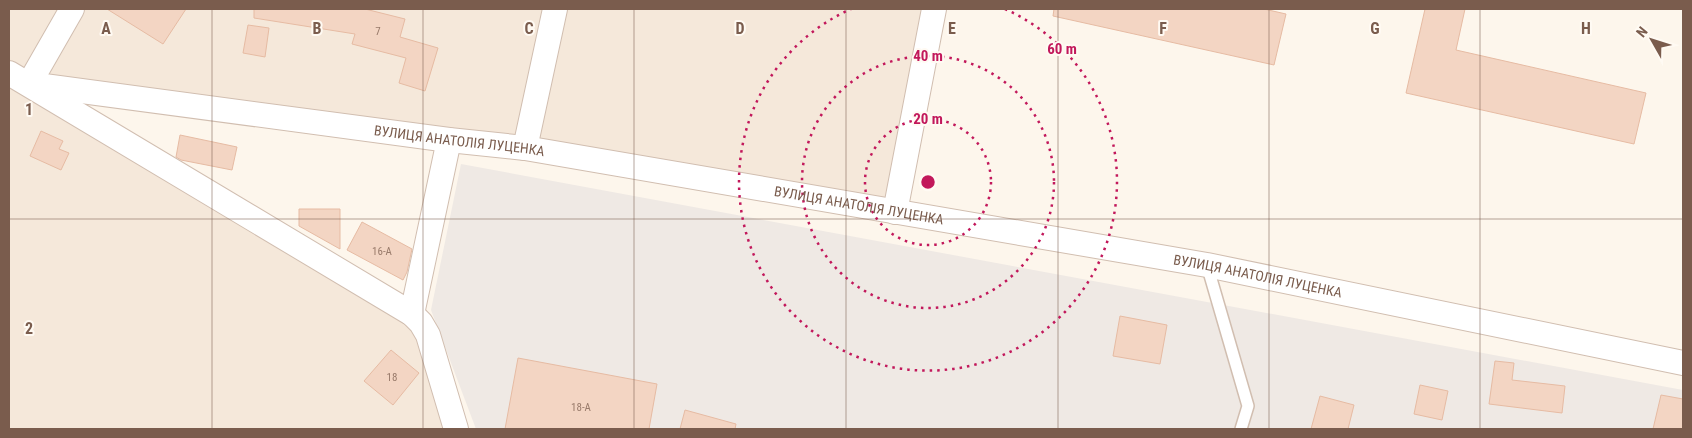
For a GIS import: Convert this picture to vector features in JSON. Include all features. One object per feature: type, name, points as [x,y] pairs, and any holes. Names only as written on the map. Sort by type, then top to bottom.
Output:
[{"type":"street","points":[[72,9],[19,78],[412,314],[428,335],[456,429]]},
{"type":"street","points":[[525,148],[555,9]]},
{"type":"street","points":[[895,212],[934,9]]},
{"type":"street","name":"ВУЛИЦЯ АНАТОЛІЯ ЛУЦЕНКА","points":[[19,78],[449,140],[525,148],[1207,265],[1683,363]]},
{"type":"street","points":[[412,314],[449,140]]},
{"type":"lane","points":[[1207,265],[1248,406],[1241,429]]},
{"type":"shaded area","points":[[9,9],[934,9],[895,212],[30,84],[412,314],[456,429],[9,429]]},
{"type":"shaded area","points":[[461,164],[1683,390],[1683,429],[476,429],[431,310]]},
{"type":"building","points":[[107,9],[186,9],[163,44]]},
{"type":"building","points":[[254,9],[365,9],[405,19],[400,37],[438,48],[425,91],[399,83],[406,58],[352,44],[355,34],[254,18]]},
{"type":"building","points":[[1054,9],[1264,9],[1286,14],[1274,65],[1053,16]]},
{"type":"building","points":[[1425,9],[1465,9],[1456,50],[1646,93],[1634,144],[1406,93]]},
{"type":"building","points":[[248,25],[269,28],[265,57],[243,53]]},
{"type":"building","points":[[41,131],[63,141],[59,149],[69,153],[61,170],[30,156]]},
{"type":"building","points":[[180,135],[237,147],[232,170],[181,160],[176,157]]},
{"type":"building","points":[[299,209],[340,209],[340,249],[299,226]]},
{"type":"building","points":[[362,222],[412,249],[407,272],[403,280],[347,250]]},
{"type":"building","points":[[1120,316],[1167,325],[1160,364],[1113,356]]},
{"type":"building","points":[[391,350],[419,373],[393,405],[364,381]]},
{"type":"building","points":[[518,358],[657,384],[649,429],[505,429]]},
{"type":"building","points":[[1495,361],[1514,363],[1512,380],[1565,386],[1562,413],[1489,404]]},
{"type":"building","points":[[1420,385],[1448,391],[1442,420],[1414,414]]},
{"type":"building","points":[[1661,395],[1683,399],[1683,429],[1653,429]]},
{"type":"building","points":[[1320,396],[1354,405],[1348,429],[1311,429]]},
{"type":"building","points":[[685,410],[736,424],[735,429],[680,429]]}]
